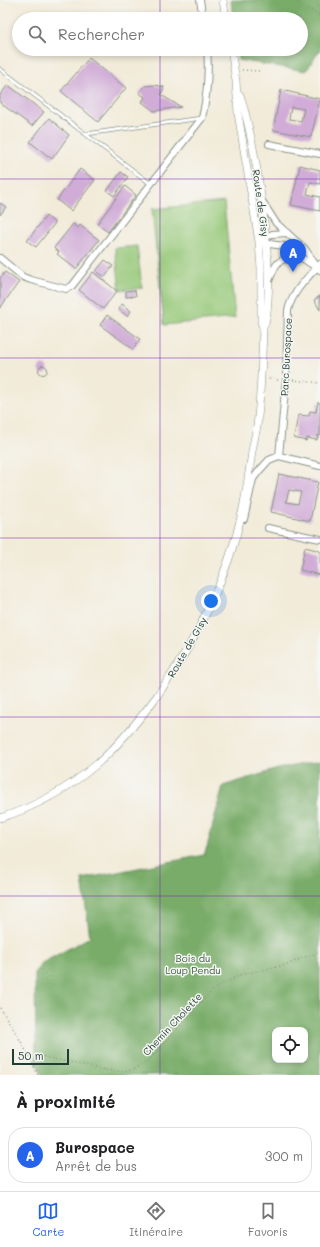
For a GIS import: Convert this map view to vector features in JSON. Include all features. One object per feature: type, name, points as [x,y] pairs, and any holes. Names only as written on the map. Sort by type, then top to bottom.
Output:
[{"type":"street","points":[[200,0],[202,12]]},
{"type":"street","points":[[223,0],[225,12]]},
{"type":"street","points":[[0,258],[24,277],[31,280],[66,289],[72,286],[202,118],[205,105],[208,56]]},
{"type":"street","name":"Route de Gisy","points":[[232,56],[236,81],[250,134],[266,240],[268,282],[266,322],[263,327]]},
{"type":"street","name":"Route de Gisy","points":[[0,818],[43,800],[77,779],[108,754],[139,720],[176,668],[204,620],[228,561],[242,512],[257,426],[263,327],[261,322],[261,268],[238,113],[236,81]]},
{"type":"street","points":[[269,144],[320,154]]},
{"type":"street","points":[[261,199],[273,219],[305,249],[319,267]]},
{"type":"street","points":[[258,242],[266,240],[272,234],[287,233]]},
{"type":"street","points":[[266,240],[284,246],[319,267]]},
{"type":"street","points":[[268,282],[278,262],[298,255]]},
{"type":"street","name":"Parc Burospace","points":[[279,456],[286,380],[288,310],[294,293],[319,267]]},
{"type":"street","points":[[235,539],[245,516],[253,480],[266,463],[279,456],[320,466]]},
{"type":"street","points":[[268,528],[320,537]]},
{"type":"lane","points":[[0,69],[151,184]]},
{"type":"lane","points":[[86,134],[202,118]]},
{"type":"path","points":[[294,0],[320,16]]},
{"type":"path","points":[[234,70],[261,71]]},
{"type":"path","name":"Chemin Cholette","points":[[34,1066],[36,1057],[40,1056],[106,1070],[124,1072],[132,1070],[152,1057],[199,1004],[213,990],[222,984],[240,975],[286,965],[320,952]]},
{"type":"path","points":[[0,1008],[9,1021],[38,1075]]},
{"type":"green space","points":[[231,0],[320,0],[320,50],[306,71],[238,60],[238,56],[308,56],[308,12],[232,12]]},
{"type":"green space","points":[[224,202],[235,318],[164,325],[152,209]]},
{"type":"green space","points":[[137,246],[142,288],[120,290],[115,248]]},
{"type":"green space","name":"Bois du Loup Pendu","points":[[320,761],[320,1075],[42,1075],[36,1060],[35,972],[42,963],[90,937],[82,879],[204,855],[223,786],[278,769]]},
{"type":"building","points":[[89,58],[126,88],[98,122],[61,91]]},
{"type":"building","points":[[8,85],[44,112],[32,126],[0,103],[0,95]]},
{"type":"building","points":[[155,85],[164,87],[161,95],[181,107],[154,111],[142,102],[145,97],[139,93],[145,86]]},
{"type":"building","points":[[281,90],[320,99],[311,137],[273,130]],"holes":[[[291,107],[304,109],[301,121],[289,119]]]},
{"type":"building","points":[[49,118],[69,135],[52,159],[30,142]]},
{"type":"building","points":[[300,165],[320,170],[320,184],[310,182],[307,194],[320,197],[320,211],[291,205]]},
{"type":"building","points":[[80,169],[95,180],[71,211],[57,200]]},
{"type":"building","points":[[121,172],[128,177],[114,196],[107,191]]},
{"type":"building","points":[[125,186],[136,195],[108,232],[97,224]]},
{"type":"building","points":[[0,203],[6,207],[0,215]]},
{"type":"building","points":[[46,216],[55,223],[36,247],[27,241]]},
{"type":"building","points":[[73,224],[78,228],[80,225],[99,240],[76,269],[57,254],[59,252],[54,248]]},
{"type":"building","points":[[105,260],[113,266],[105,277],[96,271]]},
{"type":"building","points":[[5,272],[19,282],[0,308],[0,278]]},
{"type":"building","points":[[93,272],[117,291],[103,309],[79,290]]},
{"type":"building","points":[[135,290],[136,296],[126,297],[126,291]]},
{"type":"building","points":[[320,296],[320,310],[314,300]]},
{"type":"building","points":[[122,304],[131,311],[127,316],[118,309]]},
{"type":"building","points":[[107,315],[140,339],[133,349],[100,325]]},
{"type":"building","points":[[43,365],[48,370],[43,375],[38,370]]},
{"type":"building","points":[[318,402],[320,403],[320,436],[318,435],[317,440],[307,438],[306,441],[294,438],[298,415],[309,416],[310,411],[316,412]]},
{"type":"building","points":[[279,474],[318,482],[310,521],[271,512]],"holes":[[[289,490],[301,492],[298,504],[286,502]]]},
{"type":"building","points":[[305,547],[320,551],[320,575],[300,570]]},
{"type":"place","name":"Burospace","points":[[293,272]]}]
